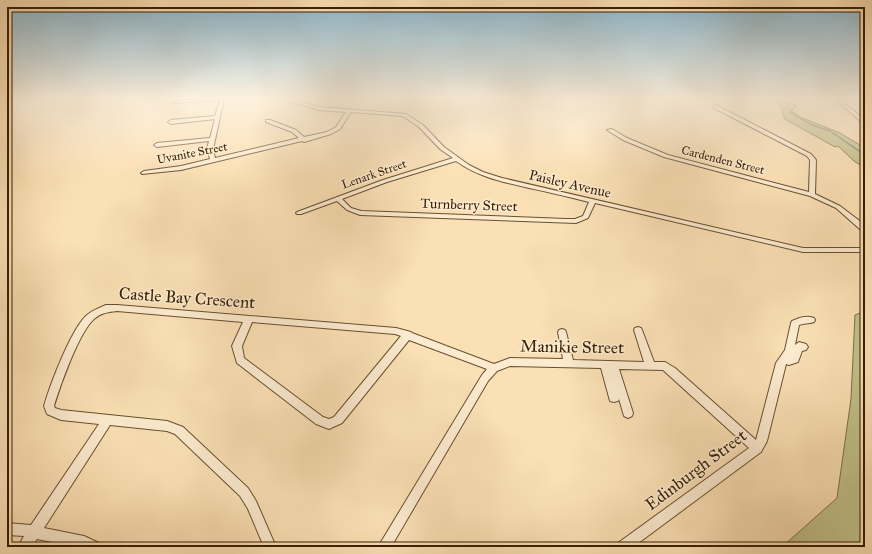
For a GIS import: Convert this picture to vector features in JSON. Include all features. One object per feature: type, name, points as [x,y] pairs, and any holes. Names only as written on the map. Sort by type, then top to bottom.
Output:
[{"type":"street","points":[[213,161],[210,151],[216,125]]},
{"type":"street","points":[[278,125],[294,131],[304,140]]},
{"type":"street","name":"Uvanite Street","points":[[144,173],[178,169],[304,140],[336,130],[340,125]]},
{"type":"street","name":"Paisley Avenue","points":[[418,125],[442,148],[474,170],[487,176],[803,250],[865,250]]},
{"type":"street","points":[[751,125],[809,155],[813,160],[812,195]]},
{"type":"street","name":"Cardenden Street","points":[[610,130],[631,142],[666,156],[812,195],[838,207],[865,229]]},
{"type":"street","points":[[157,145],[212,139]]},
{"type":"street","name":"Lenark Street","points":[[299,213],[385,181],[457,159]]},
{"type":"street","name":"Turnberry Street","points":[[338,199],[349,209],[360,213],[566,221],[576,221],[586,217],[593,201]]},
{"type":"street","name":"Castle Bay Crescent","points":[[270,547],[252,505],[244,492],[182,433],[167,426],[106,420],[52,412],[49,406],[78,333],[85,322],[93,314],[111,308],[393,330],[408,334],[494,368]]},
{"type":"street","points":[[249,318],[237,346],[240,360],[320,421],[329,424],[338,420],[408,334]]},
{"type":"street","name":"Edinburgh Street","points":[[622,547],[757,448],[764,438],[783,360],[789,351],[795,323],[803,320],[811,320]]},
{"type":"street","points":[[638,330],[650,365]]},
{"type":"street","points":[[562,332],[569,363]]},
{"type":"street","points":[[783,360],[789,361],[795,359],[799,346],[803,347]]},
{"type":"street","name":"Manikie Street","points":[[494,368],[513,361],[665,366],[757,448]]},
{"type":"street","points":[[609,364],[614,398]]},
{"type":"street","points":[[609,364],[628,413]]},
{"type":"street","points":[[384,547],[485,378],[494,368]]},
{"type":"street","points":[[24,547],[106,420]]},
{"type":"street","points":[[7,529],[33,532],[84,542],[94,547]]},
{"type":"shaded area","points":[[795,125],[820,125],[840,133],[865,148],[865,168],[854,161],[838,146],[835,147]]},
{"type":"shaded area","points":[[865,311],[865,547],[782,547],[837,498],[851,399],[855,315]]},
{"type":"waterway","points":[[812,125],[830,131],[865,155]]}]
